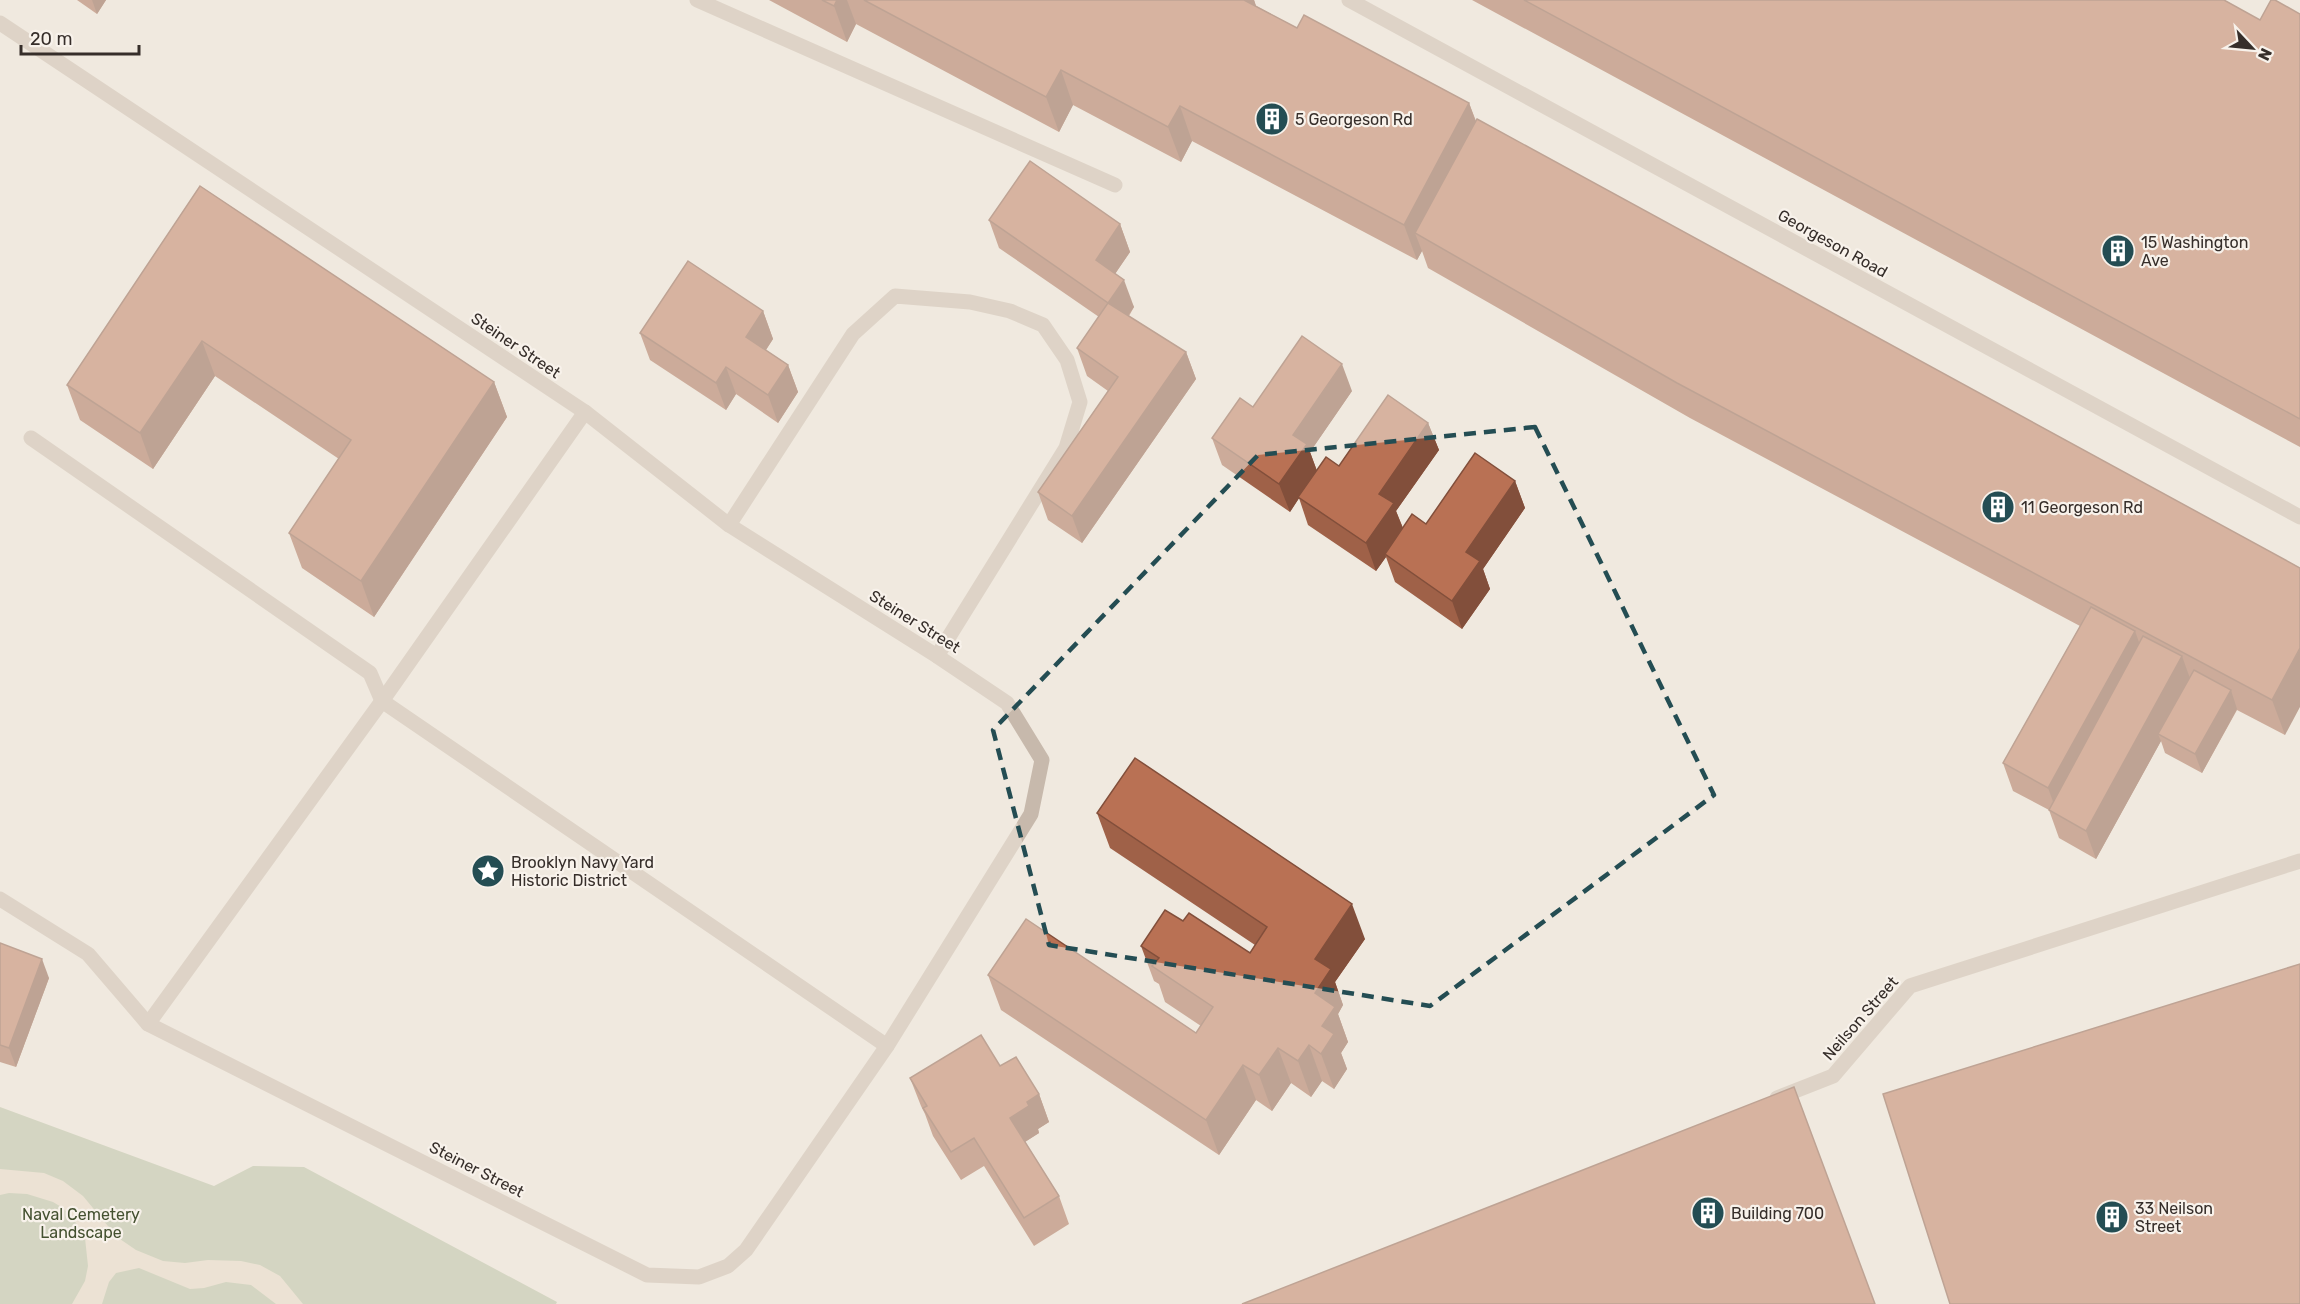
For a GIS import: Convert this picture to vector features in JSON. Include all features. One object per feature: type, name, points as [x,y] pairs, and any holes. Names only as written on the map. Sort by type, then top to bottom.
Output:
[{"type":"street","points":[[697,0],[1115,185]]},
{"type":"street","name":"Georgeson Road","points":[[1348,0],[2300,517]]},
{"type":"street","name":"Steiner Street","points":[[0,23],[585,412],[729,525],[937,656],[1007,703],[1042,760],[1031,814],[887,1046],[746,1250],[728,1266],[699,1277],[647,1275],[148,1024],[88,954],[0,899]]},
{"type":"street","points":[[729,525],[853,334],[895,296],[970,302],[1010,311],[1043,326],[1067,360],[1080,402],[1066,448],[937,656]]},
{"type":"street","points":[[148,1024],[382,701],[585,412]]},
{"type":"street","points":[[31,438],[370,673],[382,701],[887,1046]]},
{"type":"street","name":"Neilson Street","points":[[1767,1102],[1833,1076],[1910,986],[2300,861]]},
{"type":"highlighted area","points":[[1535,427],[1714,795],[1430,1006],[1049,945],[993,730],[1258,455]]},
{"type":"green space","name":"Naval Cemetery Landscape","points":[[0,1107],[214,1186],[253,1166],[304,1167],[557,1302],[556,1304],[0,1304]]},
{"type":"shaded area","points":[[0,1169],[44,1173],[63,1181],[83,1196],[117,1237],[136,1250],[163,1261],[185,1263],[208,1260],[241,1261],[260,1265],[280,1276],[303,1304],[276,1304],[251,1285],[226,1282],[190,1289],[139,1268],[116,1273],[109,1282],[102,1304],[72,1304],[85,1281],[88,1266],[85,1238],[63,1208],[53,1202],[27,1194],[0,1195]]},
{"type":"building","points":[[822,0],[837,0],[834,6]]},
{"type":"building","name":"5 Georgeson Rd","points":[[864,0],[1244,0],[1297,28],[1304,15],[1469,103],[1404,225],[1180,106],[1168,127],[1061,70],[1046,97]]},
{"type":"building","name":"15 Washington Ave","points":[[1524,0],[2224,0],[2260,20],[2271,0],[2275,0],[2300,14],[2300,419]]},
{"type":"building","name":"11 Georgeson Rd","points":[[1477,119],[2300,568],[2300,648],[2272,700],[1677,383],[1415,233]]},
{"type":"building","points":[[1030,161],[1120,224],[1096,260],[1124,280],[1108,303],[989,220]]},
{"type":"building","points":[[200,186],[494,382],[361,581],[289,533],[351,440],[202,341],[140,433],[67,385]]},
{"type":"building","points":[[688,261],[763,311],[746,337],[788,365],[768,395],[726,367],[716,383],[640,333]]},
{"type":"building","points":[[1108,303],[1186,352],[1072,516],[1038,492],[1118,377],[1077,348]]},
{"type":"building","points":[[1302,336],[1342,364],[1293,435],[1307,444],[1279,484],[1212,438],[1240,398],[1253,407]]},
{"type":"building","points":[[1388,395],[1428,423],[1379,494],[1394,503],[1366,543],[1298,497],[1326,457],[1339,466]]},
{"type":"building","points":[[1475,453],[1515,481],[1466,552],[1480,561],[1452,601],[1385,554],[1412,514],[1426,524]]},
{"type":"building","points":[[2091,607],[2135,631],[2048,788],[2003,763]]},
{"type":"building","points":[[2143,636],[2182,656],[2086,831],[2049,810]]},
{"type":"building","points":[[2194,670],[2231,690],[2195,754],[2158,734]]},
{"type":"building","points":[[1135,758],[1352,904],[1315,959],[1331,969],[1315,993],[1335,1007],[1322,1026],[1334,1034],[1321,1054],[1309,1045],[1298,1061],[1278,1048],[1259,1075],[1243,1065],[1206,1120],[988,975],[1026,919],[1196,1033],[1213,1007],[1152,966],[1159,958],[1141,946],[1165,910],[1183,921],[1189,913],[1250,953],[1267,927],[1097,813]]},
{"type":"building","points":[[0,943],[42,959],[9,1048],[0,1045]]},
{"type":"building","name":"33 Neilson Street","points":[[2300,964],[2300,1304],[1950,1304],[1883,1094]]},
{"type":"building","points":[[981,1035],[1000,1066],[1016,1057],[1039,1094],[1027,1102],[1029,1106],[1010,1118],[1059,1196],[1024,1218],[974,1138],[951,1152],[923,1108],[927,1106],[910,1078]]},
{"type":"building","name":"Building 700","points":[[1794,1087],[1875,1304],[1242,1304]]},
{"type":"place","name":"5 Georgeson Rd","points":[[1272,119]]},
{"type":"place","name":"15 Washington Ave","points":[[2118,251]]},
{"type":"place","name":"11 Georgeson Rd","points":[[1998,507]]},
{"type":"place","name":"Brooklyn Navy Yard Historic District","points":[[488,871]]},
{"type":"place","name":"Building 700","points":[[1708,1213]]},
{"type":"place","name":"33 Neilson Street","points":[[2112,1217]]}]
